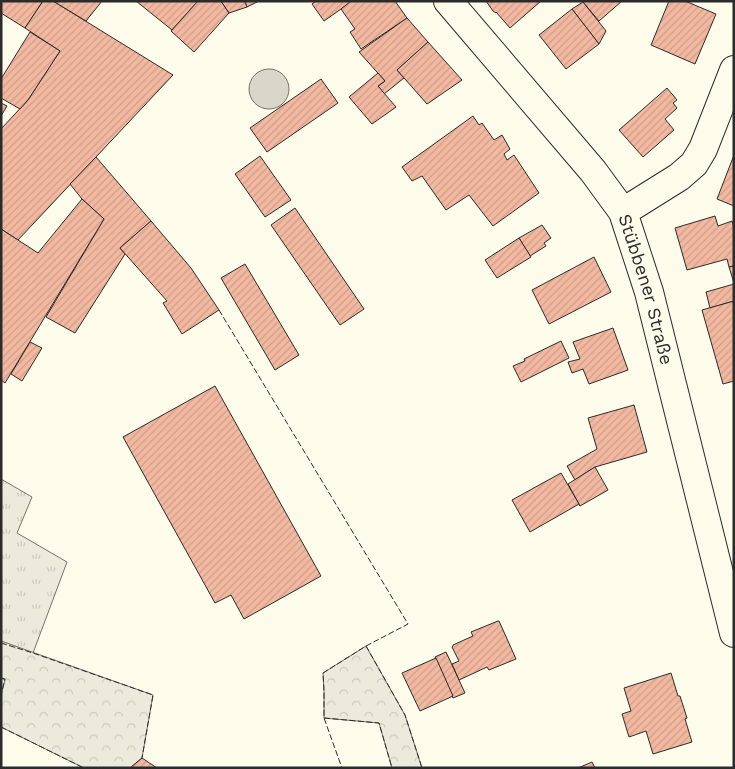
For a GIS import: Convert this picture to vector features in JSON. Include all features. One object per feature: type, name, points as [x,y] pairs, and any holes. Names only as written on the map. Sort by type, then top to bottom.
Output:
[{"type":"street","name":"Stübbener Straße","points":[[448,1],[593,170],[623,212],[649,292],[734,633]]},
{"type":"street","points":[[623,212],[679,177],[694,164],[703,149],[734,70]]},
{"type":"green space","points":[[1,479],[32,497],[17,533],[67,562],[33,653],[1,641]]},
{"type":"green space","points":[[1,641],[153,695],[142,758],[130,768],[84,768],[1,727],[1,695],[5,680],[1,678]]},
{"type":"green space","points":[[366,646],[405,715],[422,768],[392,768],[379,723],[324,718],[323,673]]},
{"type":"shaded area","points":[[273,69],[280,72],[286,78],[289,89],[288,97],[280,106],[273,109],[265,109],[258,106],[250,97],[249,85],[252,78],[261,70]]},
{"type":"building","points":[[1,1],[43,1],[25,28],[1,13]]},
{"type":"building","points":[[43,1],[53,1],[173,75],[18,240],[1,229],[1,129],[28,100],[60,51],[25,28]]},
{"type":"building","points":[[53,1],[102,1],[86,21]]},
{"type":"building","points":[[136,1],[198,1],[172,30]]},
{"type":"building","points":[[198,1],[221,1],[229,13],[194,52],[171,31]]},
{"type":"building","points":[[221,1],[245,1],[247,7],[229,13]]},
{"type":"building","points":[[245,1],[259,1],[247,7]]},
{"type":"building","points":[[316,1],[351,2],[324,21],[312,4]]},
{"type":"building","points":[[351,1],[395,1],[407,18],[361,49],[350,32],[355,29],[341,9]]},
{"type":"building","points":[[486,1],[541,1],[510,28]]},
{"type":"building","points":[[583,1],[622,1],[599,21]]},
{"type":"building","points":[[669,1],[685,1],[716,14],[695,64],[651,45]]},
{"type":"building","points":[[583,2],[606,31],[599,44],[572,9]]},
{"type":"building","points":[[572,9],[599,44],[566,69],[539,35]]},
{"type":"building","points":[[407,18],[428,42],[397,70],[404,78],[384,94],[378,86],[385,81],[359,52]]},
{"type":"building","points":[[30,32],[60,51],[20,109],[1,98],[1,79]]},
{"type":"building","points":[[428,42],[462,80],[427,104],[397,70]]},
{"type":"building","points":[[378,73],[385,81],[378,86],[396,107],[372,124],[349,97]]},
{"type":"building","points":[[321,79],[338,103],[267,152],[250,128]]},
{"type":"building","points":[[667,88],[677,100],[673,103],[677,108],[665,119],[674,130],[643,157],[619,130]]},
{"type":"building","points":[[1,103],[7,106],[1,116]]},
{"type":"building","points":[[473,116],[479,125],[482,123],[494,140],[502,135],[510,149],[504,154],[507,160],[514,155],[539,193],[493,226],[469,195],[446,210],[422,176],[412,181],[402,167]]},
{"type":"building","points":[[734,155],[734,206],[717,199]]},
{"type":"building","points":[[260,156],[291,200],[265,217],[235,174]]},
{"type":"building","points":[[96,157],[151,221],[120,248],[125,254],[75,333],[46,317],[104,219],[82,199],[70,184]]},
{"type":"building","points":[[82,199],[104,219],[5,383],[1,380],[1,229],[38,253]]},
{"type":"building","points":[[295,208],[364,309],[340,325],[271,225]]},
{"type":"building","points":[[715,216],[718,226],[732,221],[734,228],[734,266],[729,267],[727,259],[687,270],[675,228]]},
{"type":"building","points":[[151,221],[191,268],[219,310],[182,334],[163,303],[167,301],[120,248]]},
{"type":"building","points":[[542,225],[551,238],[544,243],[546,246],[530,256],[519,238]]},
{"type":"building","points":[[519,238],[531,257],[497,278],[485,260]]},
{"type":"building","points":[[594,257],[611,292],[549,324],[532,290]]},
{"type":"building","points":[[245,264],[299,355],[275,370],[221,278]]},
{"type":"building","points":[[734,266],[734,283],[729,267]]},
{"type":"building","points":[[734,284],[734,301],[710,308],[706,292]]},
{"type":"building","points":[[734,301],[734,381],[723,384],[702,310]]},
{"type":"building","points":[[613,328],[628,370],[589,384],[583,369],[572,373],[568,362],[580,359],[573,342]]},
{"type":"building","points":[[561,341],[569,358],[521,382],[513,366]]},
{"type":"building","points":[[30,342],[42,348],[22,381],[11,374]]},
{"type":"building","points":[[215,386],[321,576],[244,619],[231,595],[215,603],[123,437]]},
{"type":"building","points":[[634,405],[647,452],[595,467],[575,480],[567,466],[597,449],[588,418]]},
{"type":"building","points":[[595,467],[608,490],[580,506],[568,484]]},
{"type":"building","points":[[561,473],[579,504],[530,532],[512,500]]},
{"type":"building","points":[[499,621],[516,659],[489,670],[487,667],[459,680],[452,664],[459,661],[452,647],[453,645],[473,636],[471,632]]},
{"type":"building","points":[[446,652],[465,693],[453,698],[435,657]]},
{"type":"building","points":[[436,658],[453,696],[420,711],[402,673]]},
{"type":"building","points":[[671,673],[687,718],[685,719],[692,742],[653,754],[646,731],[629,737],[622,714],[631,711],[624,688]]},
{"type":"building","points":[[142,758],[157,768],[130,768]]},
{"type":"building","points":[[592,762],[595,768],[578,768]]},
{"type":"fence","points":[[219,310],[408,624],[366,646],[323,673],[324,718],[342,768]]},
{"type":"fence","points":[[1,643],[153,695],[142,758]]},
{"type":"fence","points":[[366,646],[405,715],[422,768]]},
{"type":"fence","points":[[1,678],[5,679],[1,695]]},
{"type":"fence","points":[[324,718],[379,723],[392,768]]},
{"type":"fence","points":[[1,727],[84,768]]}]
